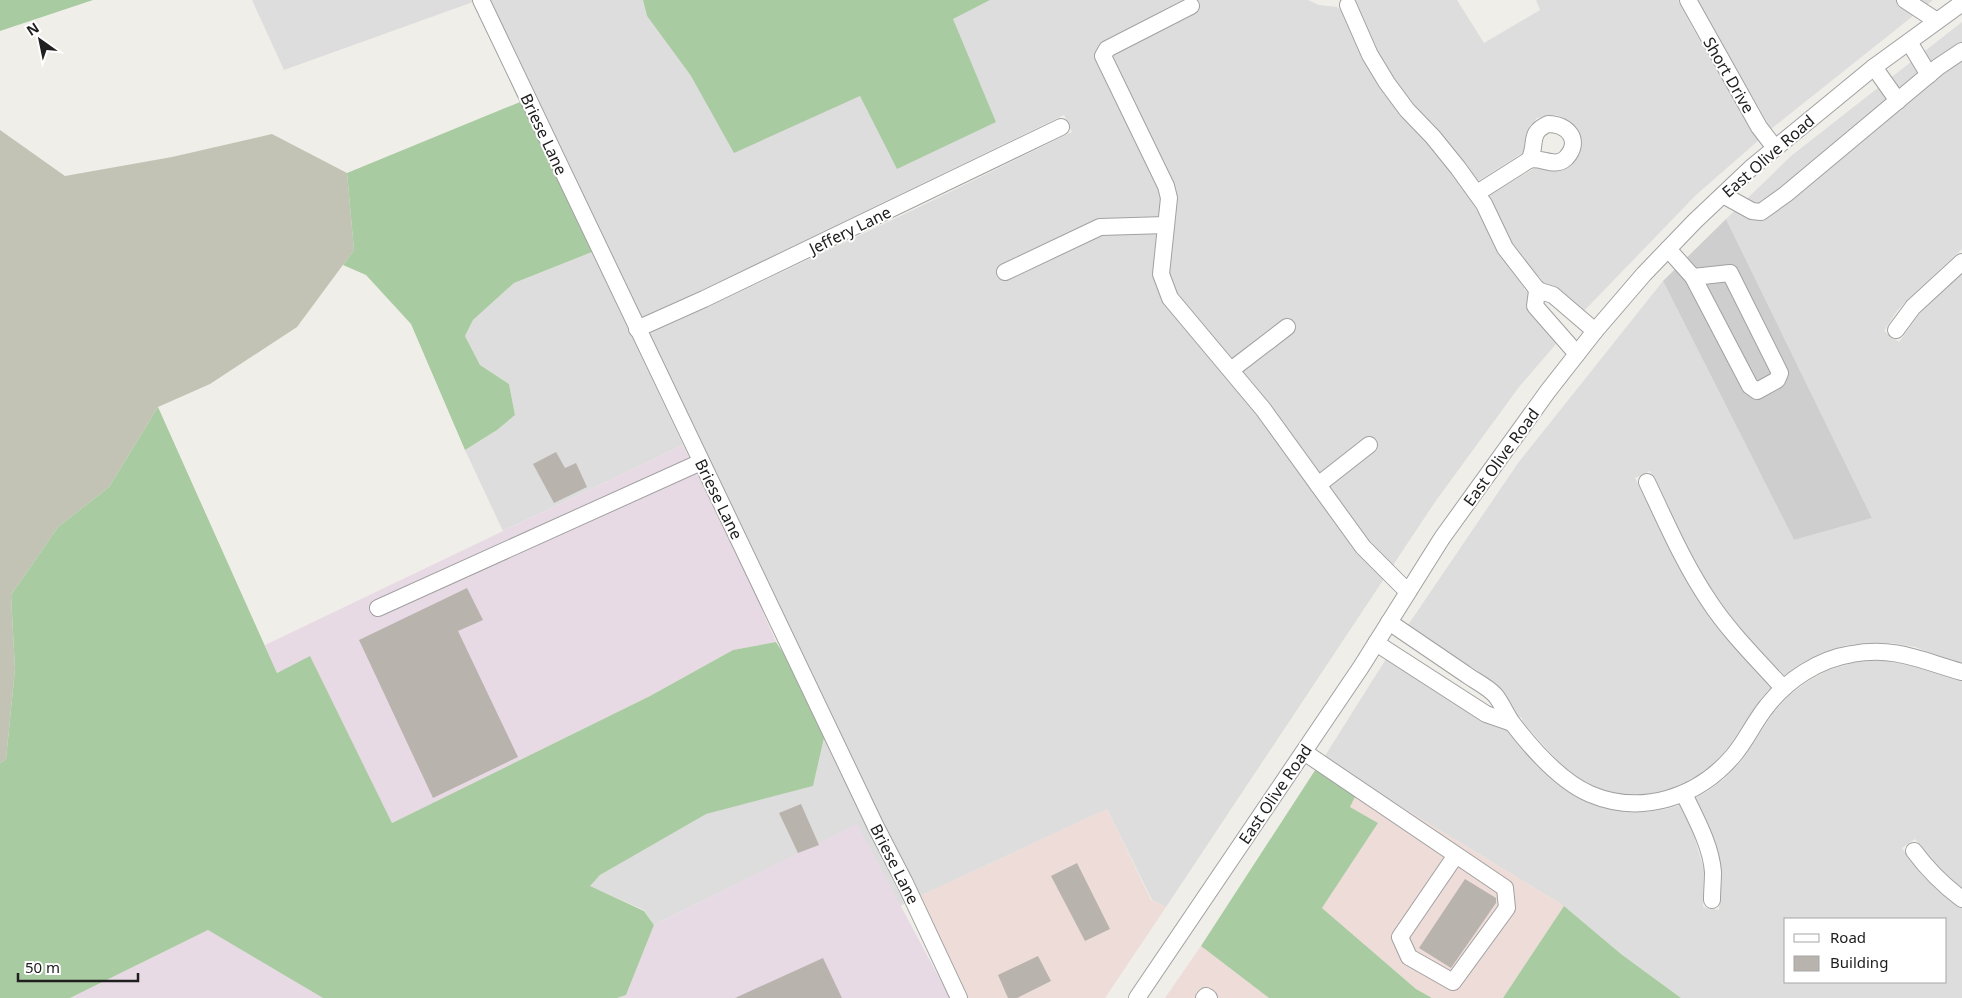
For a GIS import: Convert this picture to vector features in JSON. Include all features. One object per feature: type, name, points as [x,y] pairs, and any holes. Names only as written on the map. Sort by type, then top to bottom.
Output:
[{"type":"street","name":"Briese Lane","points":[[481,0],[868,809],[906,883],[959,998]]},
{"type":"street","name":"Short Drive","points":[[1688,0],[1759,127],[1775,148]]},
{"type":"street","points":[[1905,0],[1937,21]]},
{"type":"street","points":[[1345,2],[1370,55],[1386,82],[1407,110],[1433,137],[1477,193],[1505,248],[1536,288],[1553,295],[1595,331]]},
{"type":"street","name":"East Olive Road","points":[[1137,998],[1304,752],[1442,538],[1576,354],[1595,331],[1668,249],[1723,195],[1775,148],[1874,67],[1962,3]]},
{"type":"street","points":[[1191,6],[1107,49],[1103,56],[1166,186],[1169,198],[1161,274],[1164,286],[1170,298],[1264,409],[1363,547],[1408,592]]},
{"type":"street","points":[[1909,42],[1928,75]]},
{"type":"street","points":[[1723,195],[1752,212],[1761,212],[1786,194],[1928,75],[1962,51]]},
{"type":"street","points":[[1874,67],[1898,101]]},
{"type":"street","name":"Jeffery Lane","points":[[637,329],[740,282],[1061,127]]},
{"type":"street","points":[[1477,193],[1529,160]]},
{"type":"street","points":[[1005,272],[1100,227],[1166,225]]},
{"type":"street","points":[[1668,249],[1692,277],[1750,386],[1757,391],[1777,380],[1780,373],[1730,273],[1692,277]]},
{"type":"street","points":[[1896,330],[1913,307],[1962,262]]},
{"type":"street","points":[[1536,288],[1538,291],[1535,306],[1576,354]]},
{"type":"street","points":[[1231,370],[1288,327]]},
{"type":"street","points":[[1318,485],[1369,445]]},
{"type":"street","points":[[378,608],[701,462]]},
{"type":"street","points":[[1647,482],[1688,567],[1709,602],[1736,636],[1783,688]]},
{"type":"street","points":[[1389,622],[1494,694],[1512,723],[1554,770],[1570,783],[1590,794],[1609,800],[1644,803],[1664,800],[1684,794],[1702,784],[1719,771],[1734,755],[1767,706],[1783,688],[1805,672],[1826,661],[1851,654],[1891,652],[1914,656],[1962,672]]},
{"type":"street","points":[[1376,642],[1486,714],[1512,723]]},
{"type":"street","points":[[1304,752],[1505,888],[1507,908],[1453,982],[1409,957],[1400,937],[1456,855]]},
{"type":"street","points":[[1684,794],[1710,856],[1713,871],[1712,900]]},
{"type":"street","points":[[1914,851],[1927,869],[1942,884],[1962,899]]},
{"type":"street","points":[[1204,998],[1206,996],[1209,998]]},
{"type":"shaded area","points":[[252,0],[472,0],[473,2],[284,70]]},
{"type":"shaded area","points":[[490,0],[643,0],[647,16],[691,76],[860,95],[996,122],[952,18],[990,0],[1308,0],[1319,5],[1337,7],[1343,12],[1363,58],[1380,86],[1400,115],[1427,142],[1470,197],[1499,252],[1525,287],[1524,289],[1529,293],[1527,304],[1529,312],[1556,344],[1519,387],[1435,502],[1166,907],[1152,900],[1107,809],[920,896],[883,823],[648,334],[913,210],[1072,132],[1064,115],[700,291],[640,318]]},
{"type":"shaded area","points":[[1355,0],[1457,0],[1484,43],[1540,10],[1536,0],[1678,0],[1759,140],[1696,195],[1584,311],[1558,288],[1543,283],[1539,276],[1537,277],[1512,244],[1488,196],[1537,167],[1550,171],[1559,171],[1569,167],[1579,155],[1581,144],[1579,133],[1573,124],[1557,115],[1537,118],[1530,125],[1526,134],[1522,153],[1478,181],[1439,131],[1413,105],[1393,78],[1378,52]]},
{"type":"shaded area","points":[[1697,0],[1933,0],[1771,129]]},
{"type":"shaded area","points":[[1962,22],[1962,249],[1907,300],[1884,331],[1899,342],[1919,314],[1962,274],[1962,664],[1915,647],[1892,643],[1871,643],[1847,645],[1822,653],[1800,664],[1784,676],[1742,631],[1716,597],[1695,563],[1650,471],[1635,478],[1681,571],[1703,607],[1731,642],[1772,687],[1760,700],[1728,748],[1713,764],[1697,776],[1661,792],[1642,795],[1610,792],[1592,786],[1559,763],[1522,721],[1522,718],[1517,716],[1408,625],[1518,463],[1663,281],[1794,540],[1872,518],[1726,219],[1791,156]]},
{"type":"shaded area","points":[[0,130],[65,176],[172,157],[272,134],[347,173],[354,250],[297,327],[210,384],[158,407],[109,487],[58,527],[11,595],[15,669],[6,759],[0,763]]},
{"type":"shaded area","points":[[1726,219],[1872,518],[1794,540],[1663,281]]},
{"type":"shaded area","points":[[592,252],[683,445],[503,531],[465,450],[497,430],[515,415],[509,384],[480,365],[465,336],[473,320],[514,283]]},
{"type":"shaded area","points":[[683,445],[753,589],[776,642],[733,650],[650,696],[392,823],[310,657],[277,673],[265,645]]},
{"type":"shaded area","points":[[1386,659],[1482,722],[1508,731],[1549,776],[1567,791],[1587,802],[1608,809],[1627,812],[1646,812],[1680,805],[1692,829],[1704,870],[1703,907],[1719,910],[1721,872],[1718,855],[1695,798],[1725,778],[1742,760],[1774,712],[1789,695],[1810,680],[1829,670],[1853,663],[1873,660],[1913,665],[1962,681],[1962,889],[1947,878],[1915,839],[1902,848],[1921,874],[1937,890],[1962,908],[1962,998],[1681,998],[1621,954],[1564,906],[1323,759]]},
{"type":"shaded area","points":[[824,738],[906,903],[900,906],[856,825],[654,925],[644,910],[589,886],[600,875],[706,813],[813,786]]},
{"type":"shaded area","points":[[1362,783],[1564,906],[1503,998],[1432,998],[1416,989],[1322,908],[1378,823],[1350,807]]},
{"type":"shaded area","points":[[1107,809],[1151,900],[1166,907],[1105,998],[968,998],[920,896]]},
{"type":"shaded area","points":[[857,824],[950,998],[617,998],[626,995],[654,925]]},
{"type":"shaded area","points":[[208,930],[323,998],[70,998]]},
{"type":"shaded area","points":[[1201,946],[1269,998],[1165,998]]},
{"type":"green space","points":[[0,0],[93,0],[0,31]]},
{"type":"green space","points":[[643,0],[990,0],[953,19],[996,122],[897,169],[860,96],[734,153],[691,76],[647,16]]},
{"type":"green space","points":[[520,102],[592,252],[514,283],[473,320],[465,336],[480,365],[509,384],[515,415],[497,430],[465,450],[411,324],[366,275],[343,265],[354,250],[347,173]]},
{"type":"green space","points":[[158,407],[277,673],[310,656],[392,823],[650,696],[733,650],[776,642],[787,659],[824,738],[813,786],[706,814],[600,875],[590,886],[644,911],[654,925],[626,995],[617,998],[323,998],[208,930],[70,998],[0,998],[0,763],[6,759],[15,669],[11,595],[58,527],[109,487]]},
{"type":"green space","points":[[1323,758],[1362,783],[1350,807],[1378,823],[1322,908],[1416,989],[1432,998],[1269,998],[1201,946]]},
{"type":"green space","points":[[1564,906],[1621,954],[1681,998],[1503,998]]},
{"type":"building","points":[[556,452],[565,468],[576,463],[587,487],[554,503],[533,464]]},
{"type":"building","points":[[467,588],[483,620],[458,631],[518,757],[433,798],[359,640]]},
{"type":"building","points":[[801,804],[819,845],[798,853],[779,813]]},
{"type":"building","points":[[1077,863],[1110,929],[1085,941],[1051,876]]},
{"type":"building","points":[[1465,879],[1496,898],[1496,903],[1451,968],[1419,948]]},
{"type":"building","points":[[1038,956],[1051,981],[1017,998],[1008,998],[998,975]]},
{"type":"building","points":[[823,958],[842,998],[735,998]]}]
